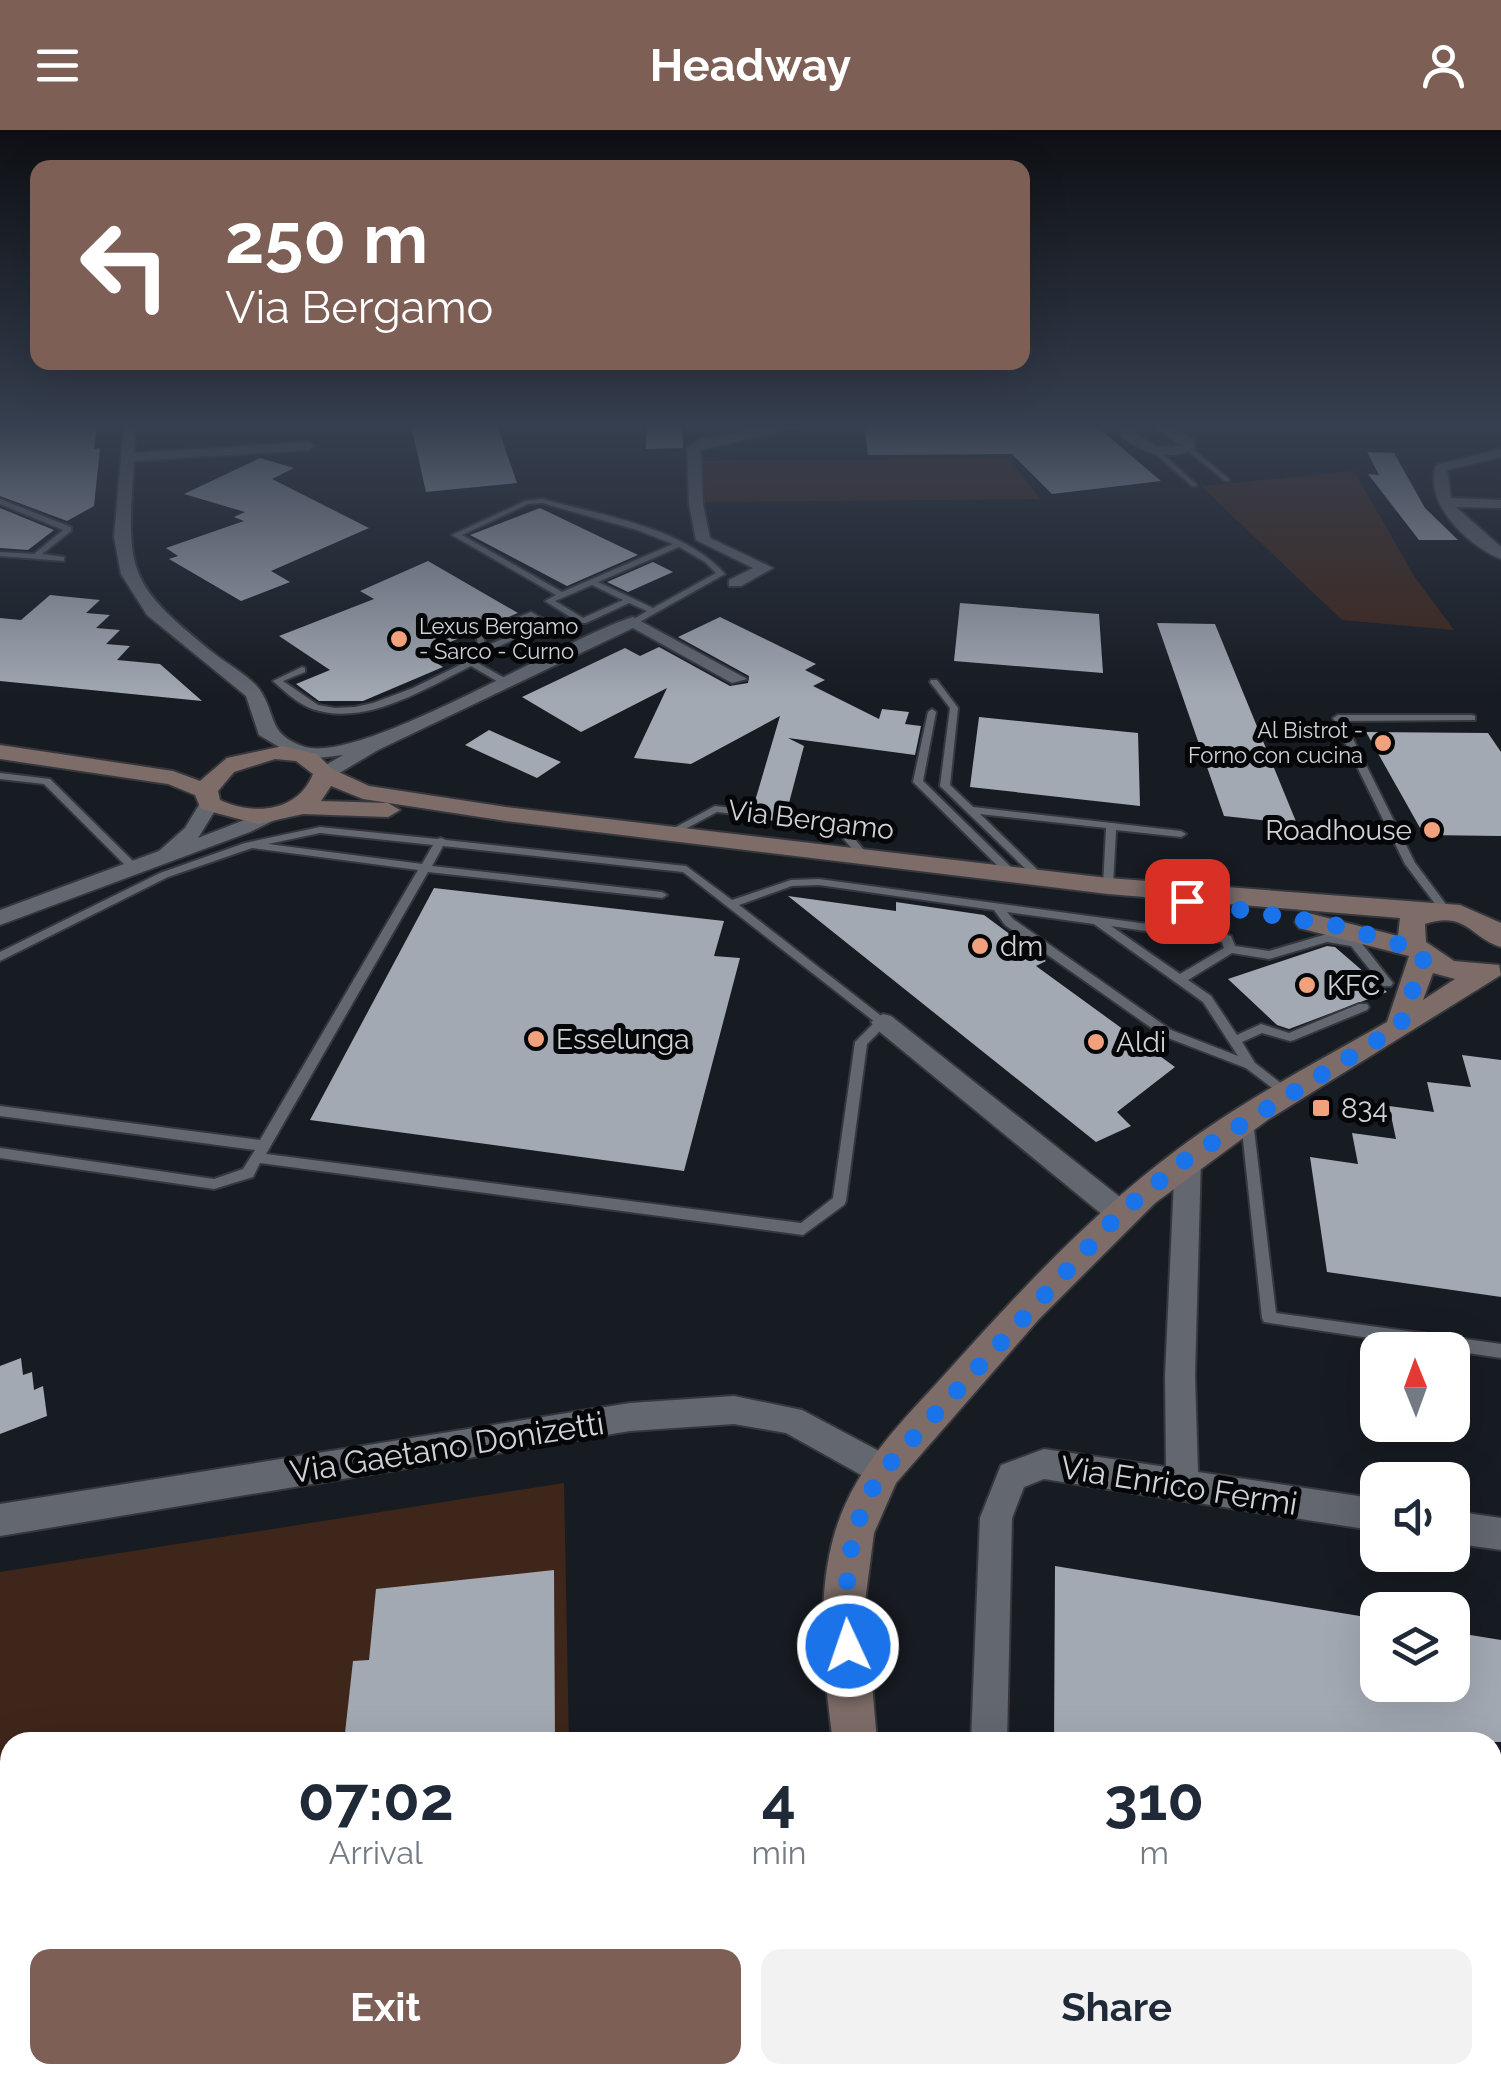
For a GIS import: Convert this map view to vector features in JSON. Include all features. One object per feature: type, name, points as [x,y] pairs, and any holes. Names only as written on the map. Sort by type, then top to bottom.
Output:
[{"type":"main road","points":[[0,752],[173,778],[208,797],[218,772],[247,756]]},
{"type":"main road","points":[[72,760],[186,762],[275,752],[301,754]]},
{"type":"main road","name":"Via Bergamo","points":[[301,754],[317,762],[324,774],[363,792],[506,814],[1108,886],[1436,912],[1494,928]]},
{"type":"main road","points":[[288,810],[313,797],[324,774]]},
{"type":"main road","name":"Via Bergamo","points":[[208,797],[225,814],[249,818],[288,810],[506,814]]},
{"type":"main road","name":"Via Bergamo","points":[[1108,886],[1339,926],[1420,953],[1458,971],[1491,971]]},
{"type":"main road","points":[[1400,1026],[1420,953],[1409,929],[1412,919],[1436,912]]},
{"type":"main road","points":[[855,1732],[845,1568],[864,1498],[884,1470],[1120,1213],[1188,1158],[1491,971]]},
{"type":"street","points":[[122,516],[120,537],[129,574],[154,612],[254,694],[265,732],[301,754],[371,746]]},
{"type":"street","points":[[698,516],[703,540],[765,568],[735,584]]},
{"type":"street","points":[[1459,516],[1479,541],[1501,554]]},
{"type":"street","points":[[324,774],[371,746],[634,622],[738,679]]},
{"type":"street","points":[[247,756],[265,732]]},
{"type":"street","points":[[142,864],[194,832],[208,797]]},
{"type":"street","points":[[0,918],[142,864],[215,842],[288,810]]},
{"type":"street","points":[[882,1022],[1120,1213]]},
{"type":"street","points":[[1182,1486],[1180,1376],[1188,1158]]},
{"type":"street","name":"Via Gaetano Donizetti","points":[[0,1520],[630,1418],[734,1410],[790,1420],[884,1470]]},
{"type":"street","name":"Via Enrico Fermi","points":[[989,1732],[996,1518],[1012,1476],[1044,1464],[1360,1512]]},
{"type":"street","points":[[1470,1530],[1501,1534]]},
{"type":"lane","points":[[36,556],[68,529],[37,516]]},
{"type":"lane","points":[[498,516],[456,535],[561,595]]},
{"type":"lane","points":[[588,516],[680,544],[709,557],[720,578],[634,622]]},
{"type":"lane","points":[[629,600],[584,620],[549,600],[680,544]]},
{"type":"lane","points":[[0,554],[60,559]]},
{"type":"lane","points":[[592,582],[653,611]]},
{"type":"lane","points":[[302,670],[278,681],[314,707],[346,710],[392,698],[471,663],[483,650],[546,623],[531,614],[479,636],[483,650]]},
{"type":"lane","points":[[471,663],[506,682]]},
{"type":"lane","points":[[934,682],[954,708],[945,786],[1040,878]]},
{"type":"lane","points":[[932,712],[918,782],[1012,874]]},
{"type":"lane","points":[[1436,912],[1338,718],[1472,718]]},
{"type":"lane","points":[[0,776],[47,781],[142,864]]},
{"type":"lane","points":[[668,834],[714,809],[742,812]]},
{"type":"lane","points":[[970,810],[1181,834]]},
{"type":"lane","points":[[793,816],[832,820],[864,856]]},
{"type":"lane","points":[[1108,886],[1111,826]]},
{"type":"lane","points":[[0,957],[164,875],[249,845],[320,830],[686,869],[882,1022],[861,1042],[839,1202],[804,1228],[0,1111]]},
{"type":"lane","points":[[0,1154],[214,1184],[248,1174],[441,841]]},
{"type":"lane","points":[[249,845],[662,895]]},
{"type":"lane","points":[[730,904],[791,884],[819,882],[1227,939],[1230,948]]},
{"type":"lane","points":[[997,907],[1009,922],[1166,1032],[1250,1064]]},
{"type":"lane","points":[[1097,921],[1207,999],[1250,1064],[1288,1094]]},
{"type":"lane","points":[[1179,980],[1230,948],[1268,955],[1327,938],[1355,944],[1387,983]]},
{"type":"lane","points":[[1234,1041],[1261,1028],[1290,1037],[1364,1007]]},
{"type":"lane","points":[[1247,1120],[1269,1318],[1501,1351]]},
{"type":"shaded area","points":[[1233,516],[1380,516],[1414,576],[1454,630],[1342,620]]},
{"type":"shaded area","points":[[564,1483],[569,1732],[0,1732],[0,1572]]},
{"type":"building","points":[[0,516],[20,516],[54,530],[28,550],[0,548]]},
{"type":"building","points":[[346,516],[369,528],[271,571],[290,582],[241,601],[169,559],[178,556],[166,548],[244,521],[234,517]]},
{"type":"building","points":[[519,516],[557,516],[638,555],[567,586],[470,535]]},
{"type":"building","points":[[1401,516],[1433,516],[1458,540],[1419,540]]},
{"type":"building","points":[[428,561],[518,613],[422,654],[443,667],[363,701],[319,701],[296,684],[330,670],[279,636],[374,599],[360,591]]},
{"type":"building","points":[[653,562],[673,572],[628,592],[607,582]]},
{"type":"building","points":[[50,595],[100,600],[86,613],[110,615],[96,628],[120,630],[106,644],[130,646],[117,660],[160,664],[202,701],[0,681],[0,618],[21,620]]},
{"type":"building","points":[[960,603],[1099,614],[1103,673],[954,661]]},
{"type":"building","points":[[720,617],[816,664],[805,670],[825,680],[813,686],[879,719],[882,709],[909,712],[905,724],[921,726],[915,755],[788,738],[804,746],[784,822],[750,818],[780,716],[691,764],[634,758],[667,688],[581,732],[522,697],[625,648],[640,656],[659,647],[730,686],[748,683],[749,676],[678,637]]},
{"type":"building","points":[[1157,623],[1215,624],[1297,824],[1224,816]]},
{"type":"building","points":[[979,717],[1138,733],[1140,806],[970,787]]},
{"type":"building","points":[[489,730],[561,762],[537,778],[465,745]]},
{"type":"building","points":[[1366,732],[1488,733],[1501,752],[1501,836],[1424,835]]},
{"type":"building","name":"Esselunga","points":[[434,888],[724,921],[714,956],[740,958],[684,1171],[310,1120]]},
{"type":"building","points":[[788,896],[896,911],[896,902],[984,915],[1046,961],[1036,966],[1175,1067],[1117,1112],[1131,1126],[1096,1142]]},
{"type":"building","points":[[1327,946],[1335,947],[1387,992],[1289,1029],[1277,1025],[1228,979]]},
{"type":"building","points":[[1462,1055],[1501,1060],[1501,1297],[1327,1272],[1310,1157],[1358,1164],[1352,1133],[1396,1139],[1389,1106],[1434,1112],[1427,1082],[1471,1087]]},
{"type":"building","points":[[21,1358],[23,1375],[32,1372],[34,1390],[43,1386],[47,1416],[0,1434],[0,1366]]},
{"type":"building","points":[[1055,1566],[1360,1616],[1360,1702],[1470,1702],[1470,1635],[1501,1640],[1501,1732],[1054,1732]]},
{"type":"building","points":[[554,1570],[555,1732],[345,1732],[353,1661],[369,1660],[376,1589]]},
{"type":"place","name":"Lexus Bergamo - Sarco - Curno","points":[[399,639]]},
{"type":"place","name":"Al Bistrot - Forno con cucina","points":[[1383,743]]},
{"type":"place","name":"Roadhouse","points":[[1432,830]]},
{"type":"place","name":"dm","points":[[980,946]]},
{"type":"place","name":"KFC","points":[[1307,985]]},
{"type":"place","name":"Esselunga","points":[[536,1039]]},
{"type":"place","name":"Aldi","points":[[1096,1042]]},
{"type":"place","name":"834","points":[[1321,1108]]},
{"type":"route","points":[[848,1646],[845,1568],[864,1498],[884,1470],[1120,1213],[1188,1158],[1400,1026],[1424,958],[1415,949],[1386,944],[1339,926],[1187,901]]}]
